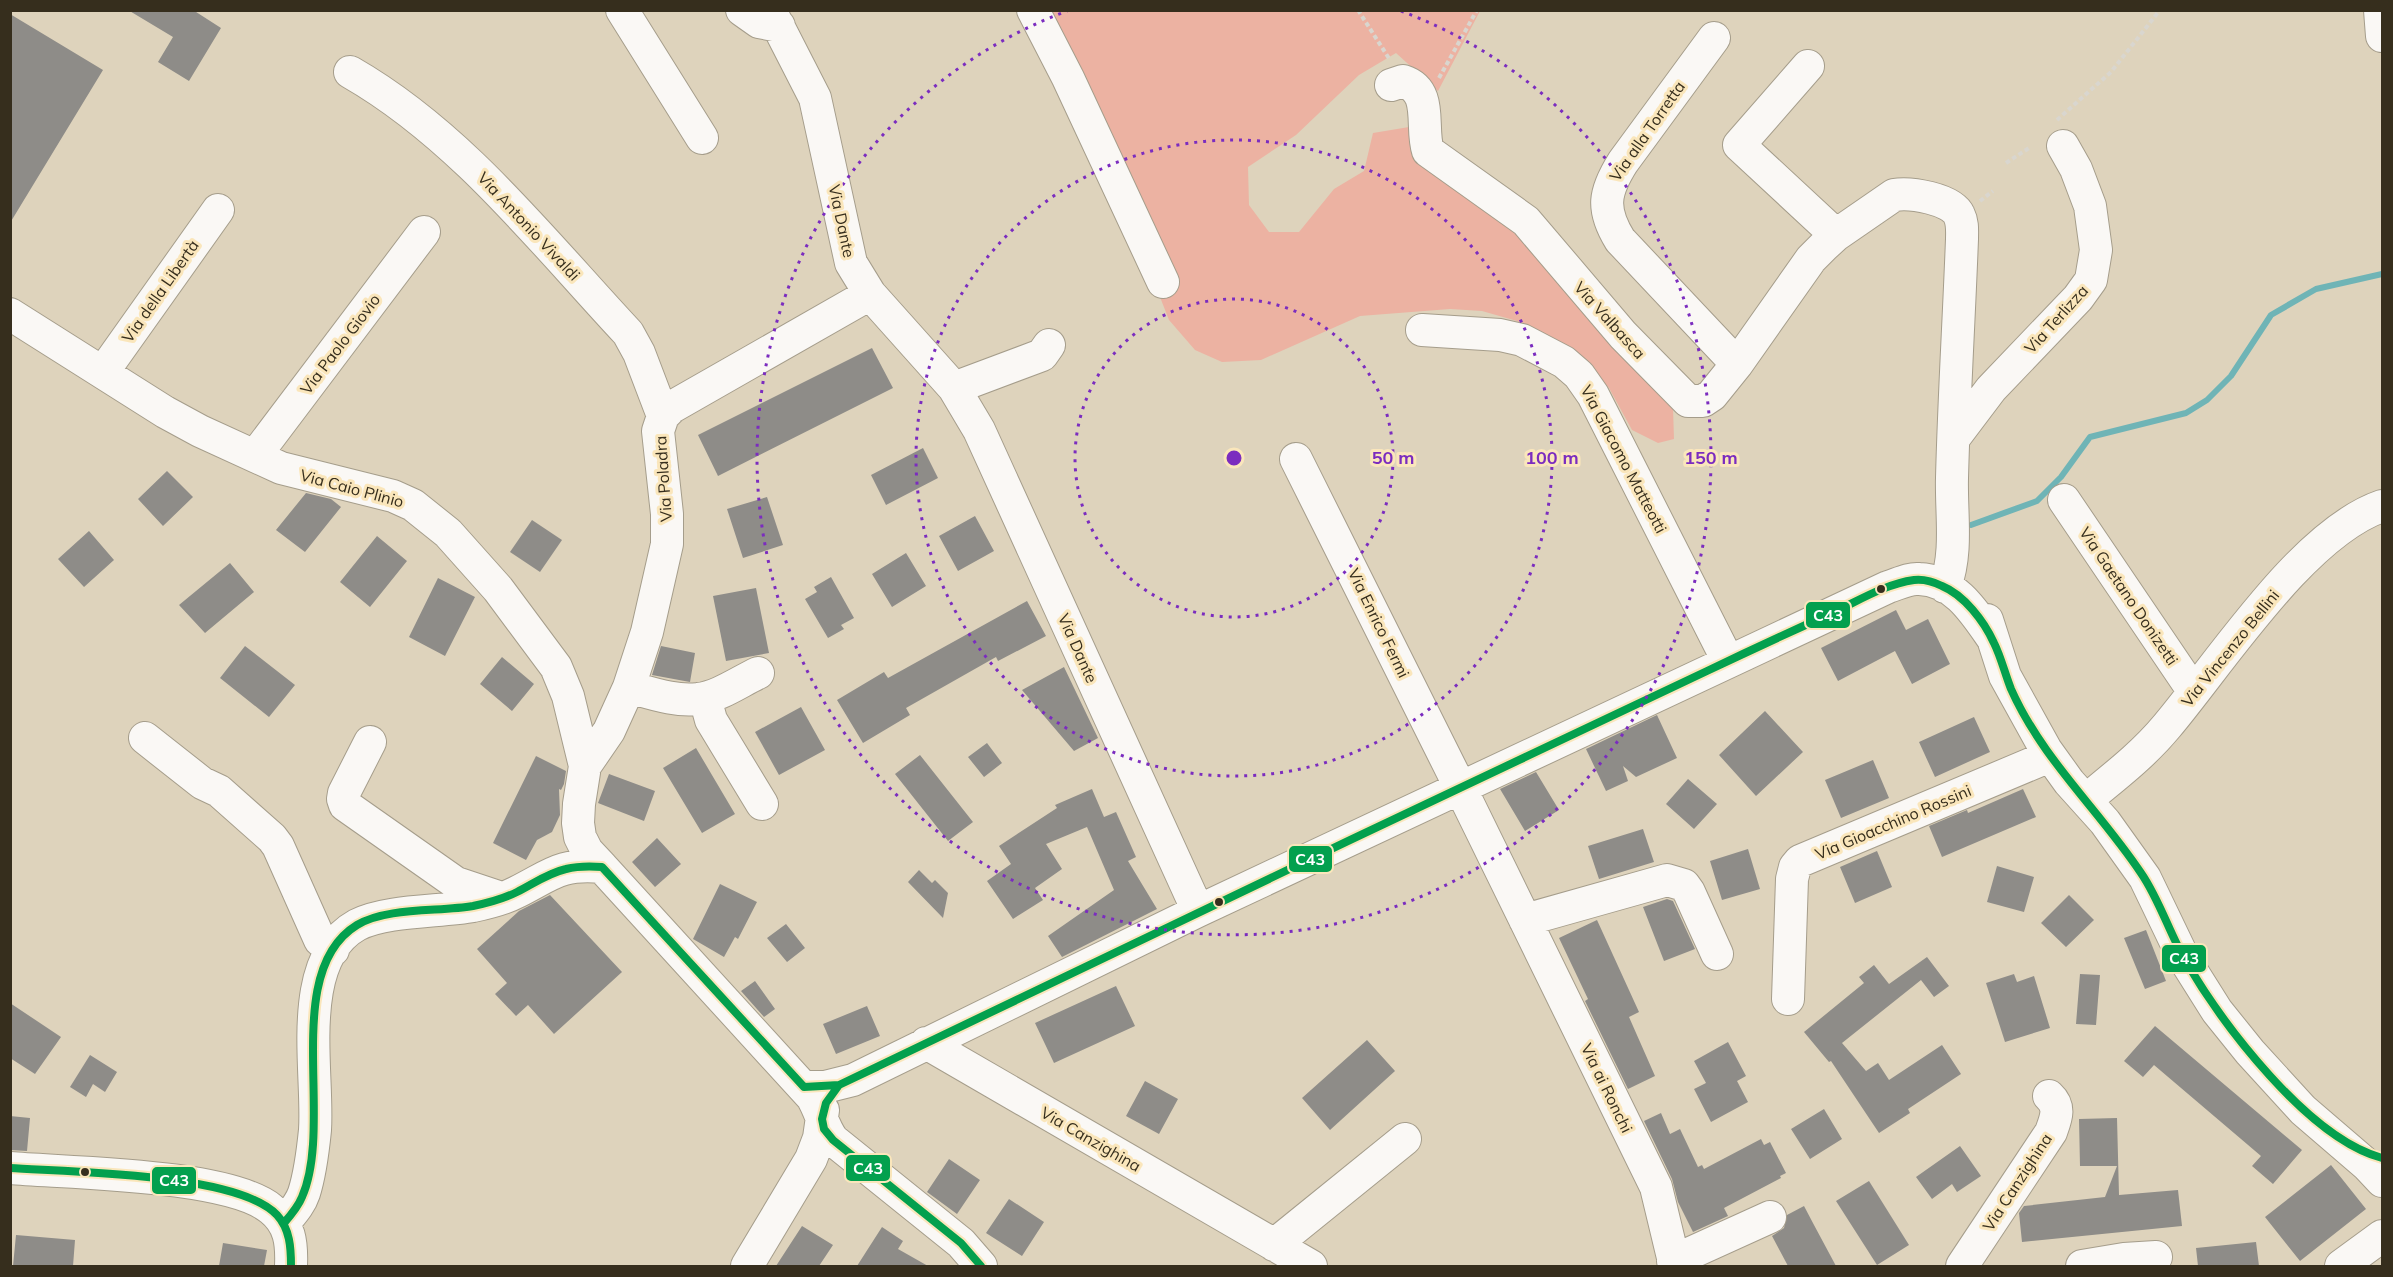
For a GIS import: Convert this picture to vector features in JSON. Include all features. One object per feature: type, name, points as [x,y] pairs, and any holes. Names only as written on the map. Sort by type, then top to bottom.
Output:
[{"type":"street","points":[[622,10],[702,138]]},
{"type":"street","name":"Via Dante","points":[[742,10],[759,22],[775,18],[815,98],[851,263],[870,294],[954,388],[979,430],[1198,911]]},
{"type":"street","points":[[1034,10],[1068,78],[1162,282]]},
{"type":"street","points":[[2380,10],[2382,36]]},
{"type":"street","name":"Via alla Torretta","points":[[1714,38],[1612,179],[1606,207],[1611,225],[1620,240],[1737,364]]},
{"type":"street","points":[[1808,66],[1739,145],[1836,235]]},
{"type":"street","name":"Via Antonio Vivaldi","points":[[350,72],[386,93],[461,154],[628,333],[639,352],[663,416]]},
{"type":"street","name":"Via Valbasca","points":[[1406,89],[1428,151],[1526,222],[1623,336],[1684,399],[1699,402],[1707,400],[1737,364],[1811,259],[1836,235],[1885,201],[1903,193],[1912,194],[1947,204],[1959,214],[1962,239],[1949,577]]},
{"type":"street","name":"Via Terlizza","points":[[1954,438],[1991,389],[2078,298],[2091,280],[2096,250],[2090,206],[2076,169],[2062,146]]},
{"type":"street","name":"Via della Libertà","points":[[103,372],[218,210]]},
{"type":"street","name":"Via Paolo Giovio","points":[[255,456],[424,232]]},
{"type":"street","name":"Via Poladra","points":[[585,765],[609,731],[629,687],[647,632],[667,544],[667,514],[658,431],[663,416],[672,407],[870,294]]},
{"type":"street","name":"Via Caio Plinio","points":[[10,314],[200,431],[301,475],[355,485],[393,496],[413,505],[448,533],[498,589],[556,667],[568,696],[585,765],[578,823],[580,837],[587,851],[804,1088],[818,1106],[824,1129],[833,1140],[961,1243],[981,1266]]},
{"type":"street","name":"Via Giacomo Matteotti","points":[[1422,330],[1500,335],[1522,340],[1564,362],[1579,375],[1598,406],[1728,661]]},
{"type":"street","points":[[954,388],[1042,355],[1049,345]]},
{"type":"street","name":"Via Enrico Fermi","points":[[1296,459],[1460,787]]},
{"type":"street","name":"Via Gaetano Donizetti","points":[[2064,500],[2194,692]]},
{"type":"street","name":"Via Vincenzo Bellini","points":[[2086,800],[2145,750],[2294,571],[2349,522],[2382,506]]},
{"type":"street","points":[[804,1088],[838,1085],[1198,911],[1888,587],[1919,579],[1949,577],[1993,639],[2012,691],[2050,756],[2068,782],[2086,800],[2128,852],[2145,878],[2183,957],[2217,1011],[2250,1052],[2303,1110],[2367,1165],[2382,1182]]},
{"type":"street","points":[[629,687],[663,696],[687,699],[705,698],[758,673]]},
{"type":"street","points":[[705,698],[711,720],[762,804]]},
{"type":"street","points":[[145,738],[202,783],[219,791],[272,838],[278,846],[320,940],[333,950]]},
{"type":"street","points":[[370,742],[344,793],[345,805],[456,884],[501,898]]},
{"type":"street","name":"Via Gioacchino Rossini","points":[[1788,999],[1792,879],[1795,867],[1800,861],[2050,756]]},
{"type":"street","name":"Via ai Ronchi","points":[[1460,787],[1656,1187],[1674,1264],[1770,1217]]},
{"type":"street","points":[[284,1223],[299,1205],[304,1192],[315,1129],[313,1044],[319,981],[342,936],[358,925],[376,918],[474,906],[516,893],[551,872],[576,866],[602,867]]},
{"type":"street","points":[[1525,920],[1667,880],[1684,885],[1689,892],[1717,954]]},
{"type":"street","name":"Via Canzighina","points":[[926,1043],[1311,1266]]},
{"type":"street","points":[[747,1266],[811,1159],[819,1138],[826,1103],[838,1085]]},
{"type":"street","name":"Via Canzighina","points":[[1962,1266],[2051,1132],[2057,1110],[2055,1102],[2049,1096]]},
{"type":"street","points":[[2330,1133],[2360,1150],[2382,1158]]},
{"type":"street","points":[[1265,1240],[1406,1139]]},
{"type":"street","points":[[1265,1240],[1375,1142]]},
{"type":"street","points":[[10,1168],[176,1180],[238,1193],[271,1208],[284,1223],[290,1234],[291,1266]]},
{"type":"street","points":[[2341,1266],[2382,1236]]},
{"type":"street","points":[[2082,1266],[2156,1257]]},
{"type":"path","points":[[1358,10],[1406,89],[1442,73],[1476,10]]},
{"type":"path","points":[[2062,146],[2049,127],[2111,72],[2160,10]]},
{"type":"path","points":[[2006,163],[2029,148]]},
{"type":"shaded area","points":[[1048,11],[1480,11],[1438,91],[1396,53],[1359,75],[1296,135],[1248,167],[1249,205],[1269,232],[1299,232],[1334,189],[1364,171],[1373,133],[1439,122],[1440,166],[1513,214],[1673,408],[1674,439],[1658,443],[1632,430],[1609,388],[1586,364],[1517,321],[1482,311],[1450,309],[1360,316],[1261,360],[1222,362],[1195,350],[1169,320]]},
{"type":"building","points":[[128,10],[193,10],[221,28],[189,81],[158,62],[173,37]]},
{"type":"building","points":[[10,14],[103,70],[10,223]]},
{"type":"building","points":[[872,348],[893,388],[718,476],[698,435]]},
{"type":"building","points":[[923,448],[938,478],[886,505],[871,475]]},
{"type":"building","points":[[167,471],[193,497],[163,526],[138,499]]},
{"type":"building","points":[[306,493],[331,499],[341,507],[305,552],[276,530]]},
{"type":"building","points":[[767,497],[783,545],[743,558],[727,509]]},
{"type":"building","points":[[975,516],[994,551],[958,571],[939,536]]},
{"type":"building","points":[[532,520],[562,540],[540,572],[510,552]]},
{"type":"building","points":[[89,531],[114,560],[84,587],[58,559]]},
{"type":"building","points":[[377,536],[407,561],[370,607],[340,582]]},
{"type":"building","points":[[906,553],[926,586],[892,607],[872,574]]},
{"type":"building","points":[[230,563],[254,592],[205,633],[179,605]]},
{"type":"building","points":[[831,577],[854,618],[841,625],[844,629],[828,638],[805,599],[817,592],[814,587]]},
{"type":"building","points":[[438,578],[475,597],[445,656],[409,637]]},
{"type":"building","points":[[756,588],[769,653],[726,661],[713,596]]},
{"type":"building","points":[[1027,601],[1046,636],[998,661],[996,657],[906,708],[910,715],[863,743],[837,700],[884,672],[888,678]]},
{"type":"building","points":[[1896,610],[1906,630],[1928,619],[1950,664],[1912,684],[1895,651],[1838,681],[1821,648]]},
{"type":"building","points":[[245,646],[295,685],[269,717],[220,678]]},
{"type":"building","points":[[661,646],[695,653],[690,682],[652,675]]},
{"type":"building","points":[[502,657],[534,684],[512,711],[480,684]]},
{"type":"building","points":[[1064,667],[1098,738],[1074,751],[1022,690]]},
{"type":"building","points":[[801,707],[825,750],[779,775],[755,732]]},
{"type":"building","points":[[1765,711],[1803,752],[1756,796],[1719,755]]},
{"type":"building","points":[[1657,715],[1677,758],[1636,777],[1623,766],[1628,781],[1606,791],[1586,749]]},
{"type":"building","points":[[1974,717],[1990,752],[1935,777],[1919,742]]},
{"type":"building","points":[[987,743],[1002,763],[984,777],[968,757]]},
{"type":"building","points":[[696,748],[735,814],[702,833],[663,768]]},
{"type":"building","points":[[920,755],[973,822],[948,841],[895,774]]},
{"type":"building","points":[[536,756],[566,771],[564,784],[561,790],[559,789],[560,815],[552,832],[537,840],[526,860],[493,843]]},
{"type":"building","points":[[1873,760],[1889,798],[1841,818],[1825,780]]},
{"type":"building","points":[[1536,772],[1559,810],[1525,831],[1500,789]]},
{"type":"building","points":[[609,774],[655,791],[644,821],[598,803]]},
{"type":"building","points":[[1688,779],[1717,804],[1694,829],[1666,804]]},
{"type":"building","points":[[1092,789],[1104,817],[1116,812],[1136,857],[1128,861],[1157,909],[1062,957],[1048,936],[1114,890],[1087,827],[1046,844],[1062,869],[1035,888],[1043,900],[1013,919],[987,881],[1011,864],[999,846],[1057,808],[1055,805]]},
{"type":"building","points":[[2023,789],[2036,817],[1942,857],[1929,826],[1967,810],[1968,813]]},
{"type":"building","points":[[1643,829],[1654,862],[1599,879],[1588,846]]},
{"type":"building","points":[[657,838],[681,864],[655,887],[632,862]]},
{"type":"building","points":[[1748,849],[1760,889],[1722,900],[1710,861]]},
{"type":"building","points":[[1877,851],[1892,887],[1855,903],[1840,867]]},
{"type":"building","points":[[1997,866],[2034,877],[2024,912],[1987,902]]},
{"type":"building","points":[[919,870],[932,883],[935,880],[948,893],[943,918],[908,882]]},
{"type":"building","points":[[720,884],[757,902],[738,939],[735,937],[724,957],[693,939]]},
{"type":"building","points":[[550,895],[622,972],[554,1034],[528,1005],[516,1016],[495,994],[507,983],[477,949],[519,911]]},
{"type":"building","points":[[2069,895],[2094,920],[2066,947],[2041,923]]},
{"type":"building","points":[[1667,899],[1673,901],[1695,949],[1664,961],[1643,907]]},
{"type":"building","points":[[1597,920],[1639,1012],[1629,1017],[1655,1076],[1628,1089],[1585,1001],[1588,999],[1559,938]]},
{"type":"building","points":[[786,924],[805,948],[787,962],[767,938]]},
{"type":"building","points":[[2146,930],[2166,981],[2145,989],[2124,938]]},
{"type":"building","points":[[1927,957],[1949,986],[1934,997],[1921,980],[1842,1043],[1866,1071],[1878,1063],[1889,1080],[1942,1045],[1961,1074],[1908,1109],[1910,1113],[1879,1133],[1831,1061],[1829,1062],[1804,1032],[1864,983],[1859,977],[1874,965],[1889,984]]},
{"type":"building","points":[[2014,974],[2017,982],[2034,976],[2050,1028],[2005,1042],[1986,983]]},
{"type":"building","points":[[2080,974],[2100,975],[2096,1025],[2076,1024]]},
{"type":"building","points":[[755,981],[775,1009],[764,1017],[741,991]]},
{"type":"building","points":[[1116,986],[1135,1026],[1054,1063],[1035,1023]]},
{"type":"building","points":[[10,1003],[61,1037],[35,1074],[10,1058]]},
{"type":"building","points":[[867,1006],[880,1036],[836,1054],[823,1024]]},
{"type":"building","points":[[2155,1026],[2302,1150],[2273,1184],[2252,1166],[2261,1156],[2154,1065],[2143,1077],[2124,1061]]},
{"type":"building","points":[[1367,1040],[1395,1071],[1330,1130],[1302,1098]]},
{"type":"building","points":[[1728,1042],[1746,1076],[1737,1081],[1748,1102],[1711,1122],[1694,1089],[1706,1083],[1694,1061]]},
{"type":"building","points":[[90,1055],[117,1072],[105,1092],[93,1084],[86,1097],[70,1087]]},
{"type":"building","points":[[1145,1081],[1178,1099],[1159,1134],[1126,1116]]},
{"type":"building","points":[[1824,1109],[1842,1139],[1810,1159],[1791,1129]]},
{"type":"building","points":[[1661,1113],[1670,1134],[1680,1129],[1698,1167],[1702,1165],[1704,1169],[1761,1139],[1764,1145],[1770,1142],[1786,1173],[1780,1176],[1781,1178],[1724,1208],[1728,1216],[1693,1232],[1678,1202],[1672,1179],[1644,1121]]},
{"type":"building","points":[[10,1116],[30,1118],[27,1151],[10,1150]]},
{"type":"building","points":[[2117,1118],[2119,1195],[2178,1190],[2182,1226],[2022,1242],[2019,1213],[2024,1206],[2105,1197],[2117,1166],[2080,1166],[2079,1119]]},
{"type":"building","points":[[1960,1146],[1981,1176],[1957,1192],[1952,1184],[1932,1199],[1916,1177]]},
{"type":"building","points":[[949,1159],[980,1180],[957,1214],[927,1192]]},
{"type":"building","points":[[2331,1165],[2366,1209],[2300,1261],[2265,1217]]},
{"type":"building","points":[[1869,1181],[1909,1245],[1877,1265],[1836,1201]]},
{"type":"building","points":[[1009,1199],[1044,1222],[1022,1256],[986,1233]]},
{"type":"building","points":[[1804,1206],[1836,1266],[1788,1266],[1772,1236],[1784,1228],[1787,1215]]},
{"type":"building","points":[[802,1226],[833,1245],[819,1266],[776,1266]]},
{"type":"building","points":[[882,1227],[903,1241],[898,1249],[928,1266],[857,1266]]},
{"type":"building","points":[[16,1235],[75,1240],[73,1266],[13,1266]]},
{"type":"building","points":[[2256,1242],[2259,1266],[2198,1266],[2196,1248]]},
{"type":"building","points":[[223,1243],[267,1250],[264,1266],[219,1266]]},
{"type":"waterway","points":[[1971,525],[2037,501],[2061,477],[2090,437],[2186,413],[2207,400],[2231,376],[2271,315],[2316,289],[2382,274]]},
{"type":"transit line","name":"C43","points":[[284,1223],[302,1197],[311,1166],[314,1129],[314,1012],[321,977],[334,947],[357,925],[369,919],[398,913],[479,905],[512,894],[559,871],[588,866],[602,867],[804,1087],[839,1085],[1872,594],[1893,585],[1917,580],[1932,582],[1950,590],[1979,618],[1996,648],[2011,689],[2038,738],[2141,873],[2185,960],[2221,1016],[2245,1046],[2297,1104],[2325,1128],[2354,1146],[2382,1158]]},
{"type":"transit line","name":"C43","points":[[877,1067],[839,1085],[826,1103],[822,1119],[824,1129],[833,1140],[961,1243],[981,1266]]},
{"type":"transit line","name":"C43","points":[[10,1168],[151,1177],[227,1190],[257,1201],[277,1215],[287,1233],[291,1266]]}]
